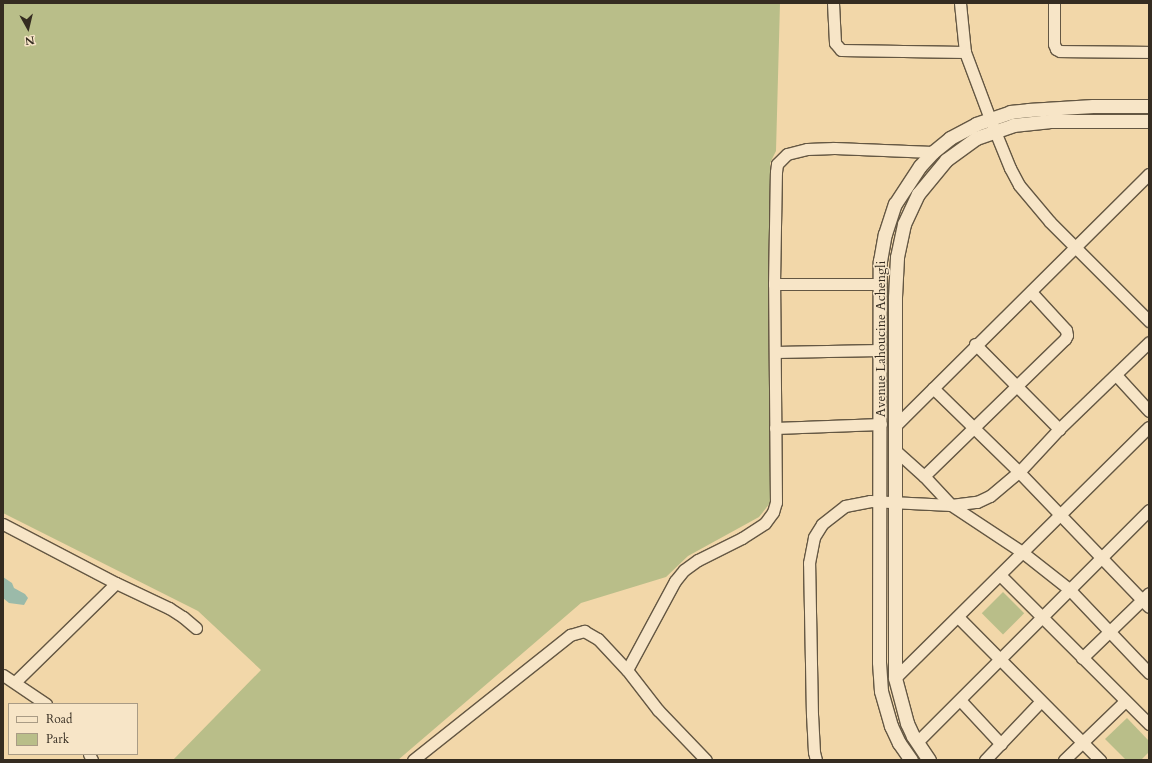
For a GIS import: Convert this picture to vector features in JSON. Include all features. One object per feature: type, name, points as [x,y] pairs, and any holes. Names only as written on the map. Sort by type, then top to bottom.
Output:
[{"type":"street","points":[[833,3],[835,43],[840,50],[965,52]]},
{"type":"street","points":[[960,3],[965,52],[992,125],[1010,168],[1019,185],[1050,222],[1149,321]]},
{"type":"street","points":[[1054,3],[1054,44],[1056,49],[1060,51],[1149,52]]},
{"type":"street","name":"Avenue Lahoucine Achengli","points":[[930,760],[917,742],[907,723],[895,678],[897,257],[904,224],[918,194],[946,160],[1010,112],[1093,106],[1149,106]]},
{"type":"street","name":"Avenue Lahoucine Achengli","points":[[911,760],[891,726],[881,691],[879,662],[881,424],[879,284],[880,261],[885,234],[896,204],[920,166],[933,152],[950,138],[992,125],[1014,125],[1049,121],[1149,121]]},
{"type":"street","points":[[627,670],[675,581],[684,570],[698,560],[765,523],[773,512],[776,502],[774,284],[776,172],[778,164],[782,158],[801,151],[834,148],[933,152]]},
{"type":"street","points":[[895,426],[975,344],[1031,292],[1149,174]]},
{"type":"street","points":[[774,284],[879,284]]},
{"type":"street","points":[[924,476],[1065,339],[1067,335],[1066,330],[1031,292]]},
{"type":"street","points":[[816,760],[814,752],[812,715],[809,563],[812,544],[822,524],[845,506],[870,501],[896,504],[951,506],[977,502],[990,496],[1019,472],[1059,429],[1149,342]]},
{"type":"street","points":[[975,344],[1059,429]]},
{"type":"street","points":[[775,352],[880,350]]},
{"type":"street","points":[[1116,375],[1149,411]]},
{"type":"street","points":[[933,388],[1147,600],[1109,631],[1082,658]]},
{"type":"street","points":[[775,428],[881,424]]},
{"type":"street","points":[[895,678],[1149,427]]},
{"type":"street","points":[[896,451],[924,476],[951,506],[1022,552],[1069,589],[1149,673]]},
{"type":"street","points":[[917,742],[1044,618],[1069,589],[1149,510]]},
{"type":"street","points":[[3,524],[116,584],[169,608],[184,617],[196,628]]},
{"type":"street","points":[[1000,575],[1149,724]]},
{"type":"street","points":[[15,682],[116,584]]},
{"type":"street","points":[[958,617],[1100,760]]},
{"type":"street","points":[[413,760],[577,632],[584,630],[594,636],[627,670],[658,710],[706,760]]},
{"type":"street","points":[[3,674],[45,703]]},
{"type":"street","points":[[960,700],[1001,744]]},
{"type":"street","points":[[985,760],[1041,701]]},
{"type":"street","points":[[1064,760],[1125,701]]},
{"type":"green space","points":[[3,3],[780,3],[776,151],[770,163],[770,503],[759,517],[688,556],[666,577],[581,603],[398,760],[173,760],[261,670],[198,611],[3,513]]},
{"type":"green space","points":[[1003,592],[1024,613],[1003,634],[982,613]]},
{"type":"green space","points":[[1127,718],[1149,741],[1149,752],[1141,760],[1126,760],[1105,739]]},
{"type":"shaded area","points":[[3,577],[12,583],[14,588],[25,594],[28,598],[24,605],[9,603],[3,598]]}]
